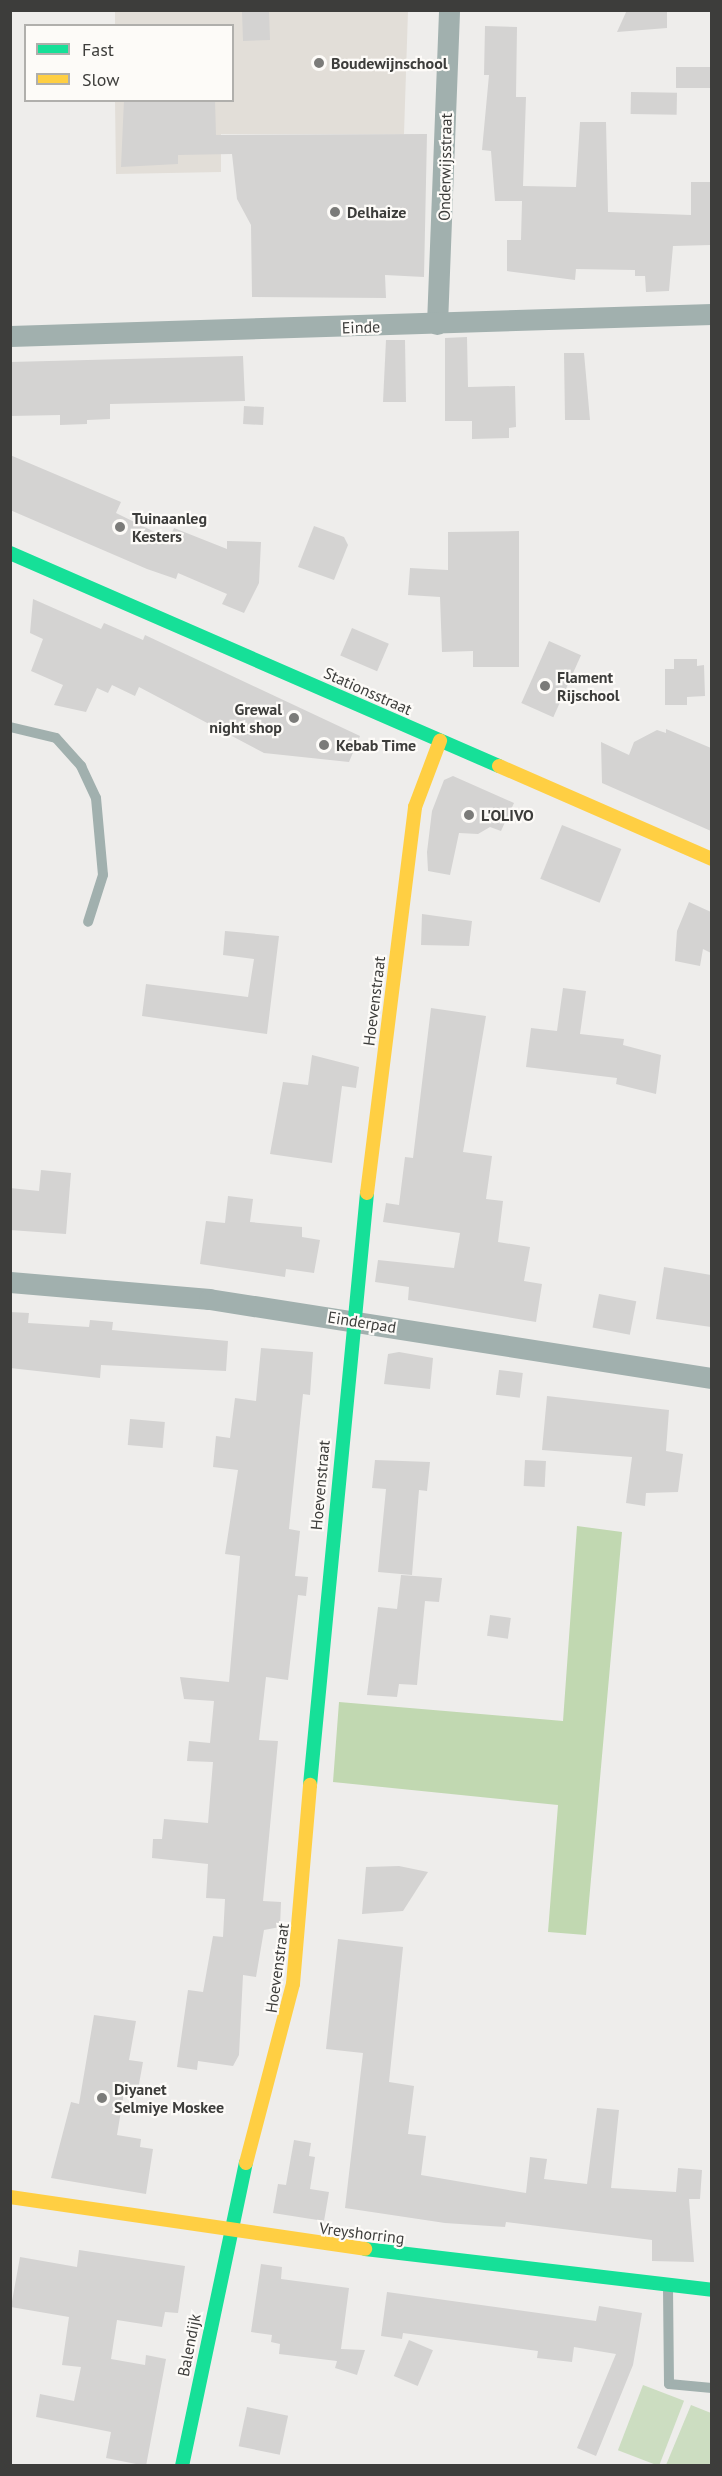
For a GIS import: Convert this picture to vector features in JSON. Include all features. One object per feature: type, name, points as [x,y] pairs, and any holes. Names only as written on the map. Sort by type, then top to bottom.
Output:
[{"type":"main road","name":"Stationsstraat","points":[[10,553],[711,859]]},
{"type":"main road","name":"Hoevenstraat","points":[[228,2231],[293,1984],[351,1320],[415,807],[440,741]]},
{"type":"main road","name":"Vreyshorring","points":[[10,2197],[228,2231],[668,2288],[711,2290]]},
{"type":"main road","name":"Balendijk","points":[[182,2466],[228,2231]]},
{"type":"street","name":"Onderwijsstraat","points":[[437,324],[449,10]]},
{"type":"street","name":"Einde","points":[[10,336],[711,314]]},
{"type":"street","name":"Einderpad","points":[[10,1282],[209,1299],[711,1378]]},
{"type":"lane","points":[[10,727],[56,738],[81,766],[96,798],[103,875],[88,922]]},
{"type":"lane","points":[[668,2288],[669,2384],[711,2388]]},
{"type":"shaded area","name":"Boudewijnschool","points":[[115,11],[408,11],[404,134],[221,134],[221,172],[116,174],[115,102],[234,102],[234,24],[115,24]]},
{"type":"green space","points":[[577,1526],[622,1532],[586,1935],[548,1932],[558,1805],[333,1782],[339,1702],[563,1721]]},
{"type":"green space","points":[[643,2385],[684,2401],[659,2466],[618,2450]]},
{"type":"green space","points":[[691,2405],[711,2413],[710,2465],[666,2465]]},
{"type":"building","points":[[627,10],[667,10],[667,28],[617,32]]},
{"type":"building","points":[[269,11],[270,40],[243,41],[242,12]]},
{"type":"building","points":[[485,26],[517,27],[516,97],[526,97],[523,186],[576,187],[580,122],[606,122],[608,212],[691,215],[691,182],[711,182],[711,245],[673,246],[669,291],[646,292],[645,276],[635,276],[635,270],[576,269],[575,280],[507,271],[507,240],[521,240],[522,201],[495,201],[491,151],[482,150],[489,75],[484,75]]},
{"type":"building","points":[[676,67],[711,67],[711,88],[676,88]]},
{"type":"building","points":[[631,92],[677,93],[677,115],[631,114]]},
{"type":"building","name":"Delhaize","points":[[124,102],[215,102],[216,135],[427,134],[424,277],[385,275],[386,298],[252,297],[251,225],[237,199],[232,154],[178,155],[178,164],[121,167]]},
{"type":"building","points":[[467,337],[468,387],[515,386],[516,427],[509,428],[509,438],[472,439],[472,421],[445,421],[445,338]]},
{"type":"building","points":[[386,340],[405,340],[406,402],[383,402]]},
{"type":"building","points":[[564,353],[584,353],[590,420],[565,420]]},
{"type":"building","points":[[243,356],[245,401],[110,404],[110,419],[87,420],[87,424],[60,425],[60,415],[10,416],[10,362]]},
{"type":"building","points":[[244,406],[264,407],[263,425],[243,424]]},
{"type":"building","points":[[10,455],[121,502],[116,513],[169,539],[174,528],[227,549],[227,541],[261,542],[259,583],[244,613],[222,604],[227,594],[178,573],[176,579],[147,569],[10,510]]},
{"type":"building","points":[[314,526],[344,537],[348,545],[334,580],[298,567]]},
{"type":"building","points":[[519,531],[519,667],[473,667],[473,651],[442,652],[440,597],[408,595],[410,568],[448,570],[448,532]]},
{"type":"building","points":[[33,599],[101,629],[104,623],[143,640],[145,635],[360,736],[349,762],[264,753],[139,687],[135,696],[112,685],[108,693],[97,688],[86,712],[54,705],[63,685],[31,671],[43,639],[30,633]]},
{"type":"building","points":[[352,628],[389,644],[377,671],[340,656]]},
{"type":"building","name":"Flament Rijschool","points":[[549,641],[581,655],[553,717],[521,703]]},
{"type":"building","points":[[674,659],[697,659],[697,666],[704,665],[705,696],[687,697],[687,705],[665,705],[665,669],[674,669]]},
{"type":"building","points":[[666,729],[711,748],[711,831],[602,783],[601,742],[629,755],[634,742],[657,730],[666,733]]},
{"type":"building","name":"L'OLIVO","points":[[453,776],[514,803],[501,831],[490,827],[478,834],[459,833],[450,875],[428,871],[427,852],[432,811],[444,780]]},
{"type":"building","points":[[562,825],[621,849],[600,903],[540,879]]},
{"type":"building","points":[[689,902],[711,912],[711,953],[703,949],[700,966],[675,961],[677,931]]},
{"type":"building","points":[[422,914],[472,921],[469,946],[421,945]]},
{"type":"building","points":[[225,931],[279,936],[267,1034],[142,1016],[146,984],[248,997],[254,959],[223,955]]},
{"type":"building","points":[[563,988],[586,991],[580,1034],[624,1039],[623,1045],[661,1055],[656,1094],[616,1084],[617,1078],[526,1067],[531,1028],[557,1031]]},
{"type":"building","points":[[431,1008],[486,1016],[463,1152],[492,1156],[486,1199],[503,1201],[498,1242],[530,1247],[524,1281],[542,1284],[536,1322],[408,1300],[409,1287],[375,1282],[378,1260],[454,1268],[460,1233],[383,1222],[386,1203],[399,1205],[405,1157],[413,1158]]},
{"type":"building","points":[[312,1055],[359,1067],[356,1088],[342,1086],[332,1163],[270,1154],[283,1082],[308,1085]]},
{"type":"building","points":[[41,1170],[71,1173],[66,1234],[10,1230],[10,1188],[39,1191]]},
{"type":"building","points":[[228,1196],[253,1199],[250,1222],[302,1227],[302,1237],[320,1240],[314,1273],[286,1269],[285,1277],[200,1264],[206,1221],[225,1223]]},
{"type":"building","points":[[664,1267],[711,1275],[711,1327],[656,1319]]},
{"type":"building","points":[[599,1294],[636,1301],[630,1335],[593,1327]]},
{"type":"building","points":[[10,1312],[29,1313],[28,1323],[89,1327],[90,1320],[113,1322],[112,1330],[228,1341],[226,1371],[101,1365],[100,1378],[10,1368]]},
{"type":"building","points":[[261,1348],[313,1352],[310,1395],[303,1394],[289,1529],[300,1531],[295,1576],[308,1577],[306,1596],[298,1595],[288,1680],[266,1677],[259,1740],[278,1741],[263,1901],[281,1902],[280,1927],[264,1930],[256,1977],[243,1975],[239,2055],[233,2066],[198,2061],[197,2070],[177,2067],[188,1990],[203,1992],[213,1936],[223,1937],[225,1899],[206,1898],[208,1864],[152,1858],[153,1839],[162,1839],[164,1819],[208,1823],[213,1762],[187,1761],[189,1741],[210,1743],[214,1701],[184,1699],[180,1677],[229,1682],[240,1556],[225,1554],[238,1470],[213,1467],[216,1436],[230,1438],[235,1398],[256,1401]]},
{"type":"building","points":[[399,1352],[433,1358],[430,1389],[384,1384],[388,1354]]},
{"type":"building","points":[[499,1370],[523,1373],[520,1398],[496,1395]]},
{"type":"building","points":[[547,1396],[669,1410],[666,1451],[683,1454],[678,1492],[646,1493],[645,1506],[626,1503],[632,1457],[542,1450]]},
{"type":"building","points":[[130,1419],[165,1422],[163,1448],[128,1445]]},
{"type":"building","points":[[375,1460],[430,1462],[427,1491],[419,1490],[412,1575],[378,1572],[386,1489],[372,1488]]},
{"type":"building","points":[[525,1460],[546,1461],[545,1487],[524,1486]]},
{"type":"building","points":[[401,1575],[442,1578],[439,1602],[425,1601],[417,1685],[399,1684],[397,1697],[367,1695],[378,1607],[397,1609]]},
{"type":"building","points":[[490,1615],[511,1618],[508,1639],[487,1636]]},
{"type":"building","points":[[399,1866],[428,1872],[403,1911],[362,1914],[366,1867]]},
{"type":"building","points":[[338,1939],[403,1947],[389,2082],[414,2086],[408,2134],[426,2136],[421,2175],[526,2193],[530,2157],[547,2159],[544,2179],[587,2184],[597,2108],[619,2110],[611,2188],[676,2192],[678,2168],[702,2170],[700,2199],[689,2199],[694,2262],[652,2261],[652,2240],[506,2222],[505,2227],[445,2223],[345,2208],[363,2053],[326,2049]]},
{"type":"building","name":"Diyanet Selmiye Moskee","points":[[94,2015],[136,2021],[129,2060],[143,2062],[137,2095],[124,2093],[117,2135],[141,2139],[140,2147],[153,2149],[146,2194],[51,2178],[71,2102],[79,2104]]},
{"type":"building","points":[[294,2140],[311,2143],[309,2156],[315,2157],[310,2189],[329,2192],[324,2221],[273,2213],[278,2184],[286,2185]]},
{"type":"building","points":[[79,2250],[185,2266],[178,2313],[165,2312],[162,2327],[117,2320],[111,2359],[145,2365],[146,2355],[166,2359],[146,2466],[106,2458],[111,2432],[36,2417],[40,2394],[74,2401],[81,2367],[62,2365],[69,2317],[11,2307],[20,2257],[77,2267]]},
{"type":"building","points":[[261,2264],[282,2267],[281,2279],[349,2288],[341,2349],[365,2350],[357,2375],[335,2368],[337,2361],[279,2354],[280,2344],[271,2342],[272,2335],[251,2332]]},
{"type":"building","points":[[387,2292],[596,2321],[599,2306],[642,2313],[633,2365],[596,2456],[577,2448],[616,2354],[574,2347],[572,2362],[537,2358],[538,2351],[403,2333],[402,2339],[381,2336]]},
{"type":"building","points":[[409,2340],[433,2350],[418,2386],[394,2376]]},
{"type":"building","points":[[247,2407],[288,2416],[280,2455],[239,2446]]},
{"type":"traffic: fast","points":[[10,553],[499,766]]},
{"type":"traffic: fast","points":[[310,1785],[367,1193]]},
{"type":"traffic: fast","points":[[182,2466],[246,2163]]},
{"type":"traffic: fast","points":[[365,2249],[712,2290]]},
{"type":"traffic: slow","points":[[367,1193],[415,807],[440,741]]},
{"type":"traffic: slow","points":[[499,766],[712,859]]},
{"type":"traffic: slow","points":[[246,2163],[293,1984],[310,1785]]},
{"type":"traffic: slow","points":[[10,2197],[365,2249]]},
{"type":"place","name":"Boudewijnschool","points":[[319,63]]},
{"type":"place","name":"Delhaize","points":[[335,212]]},
{"type":"place","name":"Tuinaanleg Kesters","points":[[120,527]]},
{"type":"place","name":"Flament Rijschool","points":[[545,686]]},
{"type":"place","name":"Grewal night shop","points":[[294,718]]},
{"type":"place","name":"Kebab Time","points":[[324,745]]},
{"type":"place","name":"L'OLIVO","points":[[469,815]]},
{"type":"place","name":"Diyanet Selmiye Moskee","points":[[102,2098]]}]
